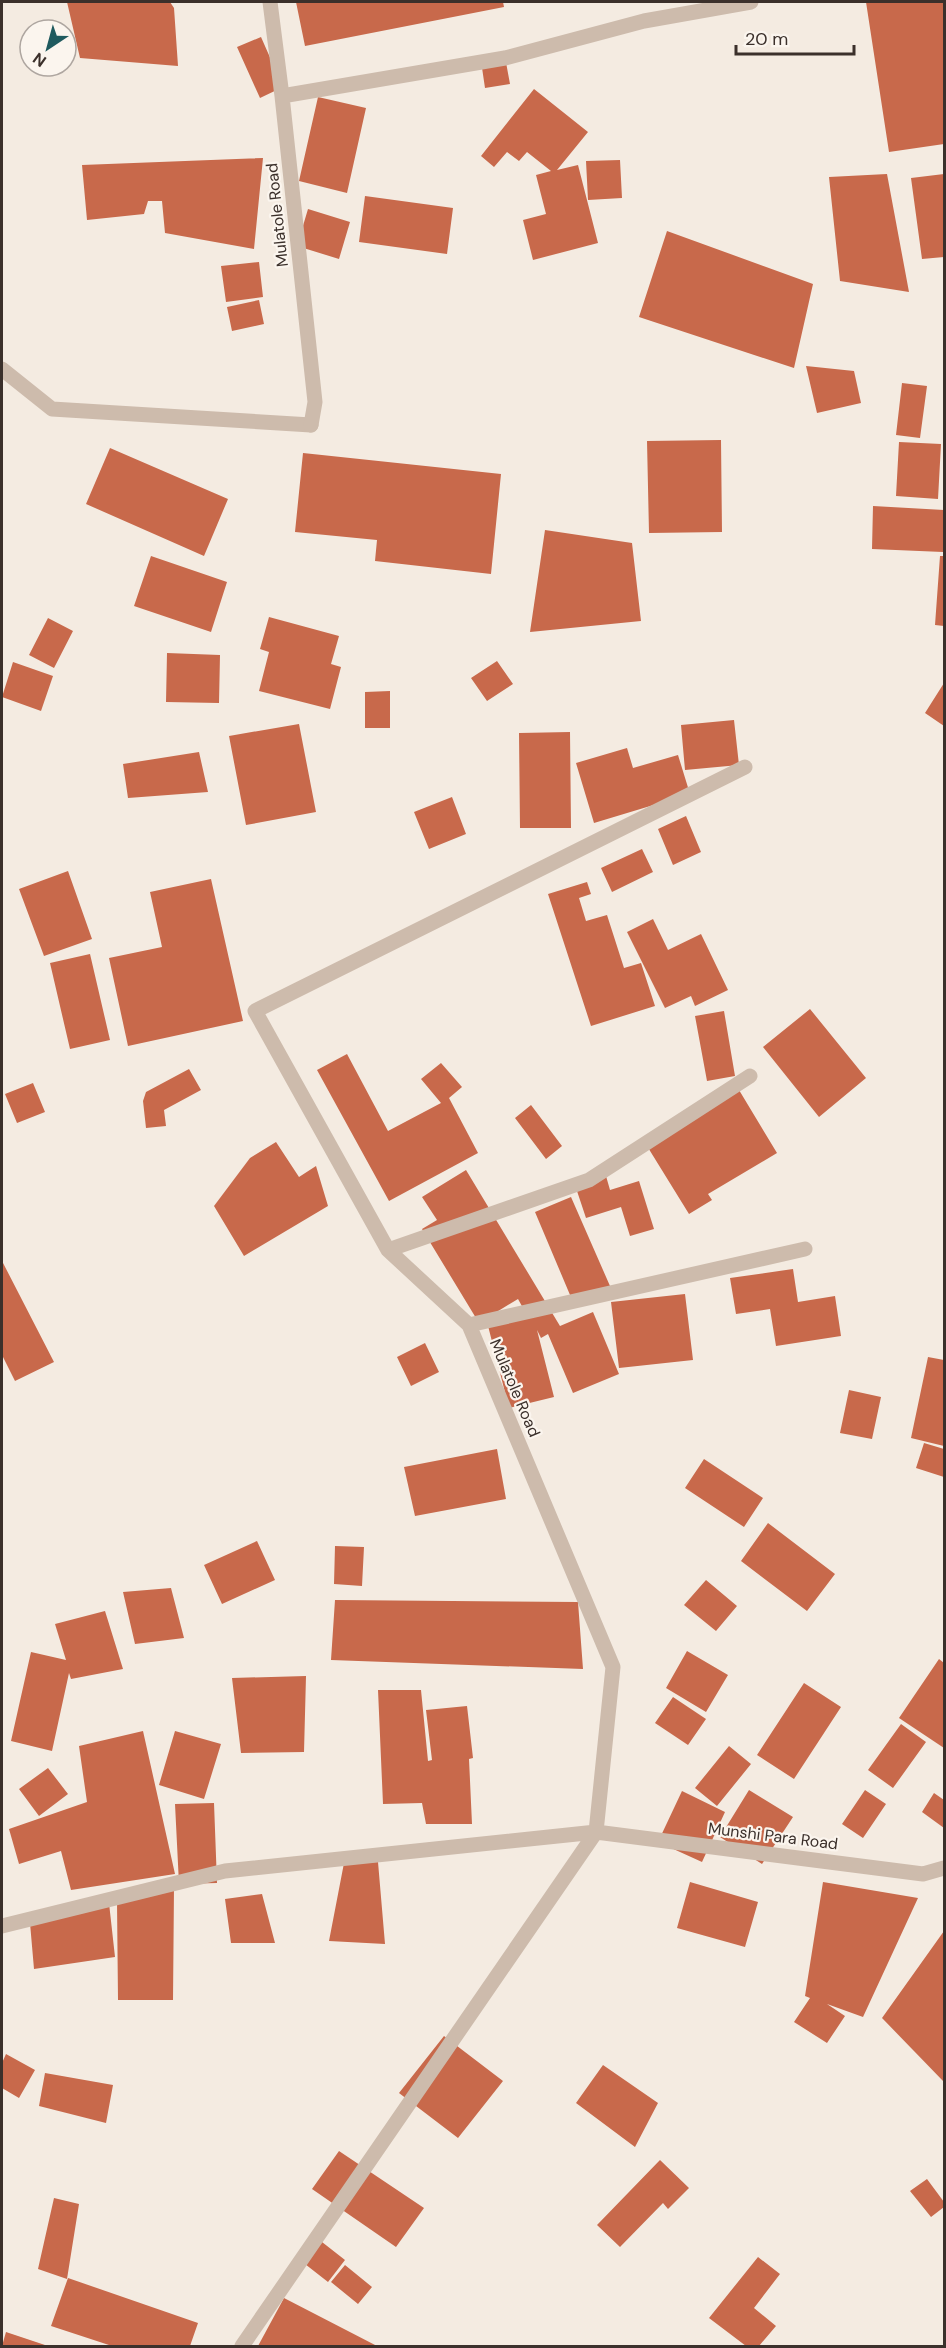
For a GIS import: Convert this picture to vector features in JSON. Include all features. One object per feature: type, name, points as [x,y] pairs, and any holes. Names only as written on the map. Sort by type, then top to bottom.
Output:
[{"type":"street","name":"Mulatole Road","points":[[2,369],[52,410],[311,425],[315,402],[270,2]]},
{"type":"street","points":[[282,96],[505,58],[645,21],[751,2]]},
{"type":"street","name":"Mulatole Road","points":[[596,1832],[613,1667],[469,1325],[388,1250],[255,1011],[745,767]]},
{"type":"street","points":[[388,1250],[590,1180],[750,1076]]},
{"type":"street","points":[[469,1325],[805,1249]]},
{"type":"street","points":[[242,2346],[596,1832]]},
{"type":"street","name":"Munshi Para Road","points":[[2,1926],[225,1871],[596,1832],[923,1874],[945,1868]]},
{"type":"building","points":[[67,2],[170,2],[174,8],[178,66],[80,58],[78,18],[71,18]]},
{"type":"building","points":[[296,2],[503,2],[504,7],[305,46]]},
{"type":"building","points":[[866,2],[944,2],[944,144],[889,152]]},
{"type":"building","points":[[261,37],[283,87],[260,98],[237,47]]},
{"type":"building","points":[[505,57],[510,84],[485,88],[481,61]]},
{"type":"building","points":[[534,89],[588,132],[557,170],[578,165],[598,243],[533,260],[523,220],[546,214],[536,175],[551,171],[527,152],[519,161],[507,152],[494,167],[481,156]]},
{"type":"building","points":[[318,97],[366,108],[347,193],[299,181]]},
{"type":"building","points":[[263,158],[254,249],[165,233],[162,201],[148,201],[144,214],[87,220],[82,165]]},
{"type":"building","points":[[620,160],[622,198],[588,200],[586,161]]},
{"type":"building","points":[[887,174],[909,292],[840,281],[829,177]]},
{"type":"building","points":[[944,174],[944,257],[922,259],[911,178]]},
{"type":"building","points":[[365,196],[453,208],[447,254],[359,242]]},
{"type":"building","points":[[308,209],[350,222],[339,259],[297,246]]},
{"type":"building","points":[[667,231],[813,284],[794,368],[639,317]]},
{"type":"building","points":[[259,262],[263,297],[226,302],[221,266]]},
{"type":"building","points":[[259,300],[264,324],[232,331],[227,307]]},
{"type":"building","points":[[806,366],[854,371],[861,403],[817,413]]},
{"type":"building","points":[[902,383],[927,386],[920,438],[896,435]]},
{"type":"building","points":[[721,440],[722,532],[649,533],[647,441]]},
{"type":"building","points":[[899,442],[941,444],[938,499],[896,496]]},
{"type":"building","points":[[110,448],[228,499],[204,556],[86,504]]},
{"type":"building","points":[[303,453],[501,474],[491,574],[375,561],[377,540],[295,532]]},
{"type":"building","points":[[873,506],[944,510],[943,552],[872,549]]},
{"type":"building","points":[[545,530],[632,543],[641,621],[530,632]]},
{"type":"building","points":[[151,556],[227,582],[211,632],[134,606]]},
{"type":"building","points":[[940,556],[944,556],[944,626],[935,625]]},
{"type":"building","points":[[269,617],[339,636],[331,664],[341,667],[330,709],[259,691],[269,652],[260,649]]},
{"type":"building","points":[[48,618],[73,631],[54,668],[29,655]]},
{"type":"building","points":[[167,653],[220,655],[219,703],[166,702]]},
{"type":"building","points":[[497,661],[513,684],[487,701],[471,678]]},
{"type":"building","points":[[13,662],[53,676],[41,711],[2,697]]},
{"type":"building","points":[[944,683],[944,726],[925,713]]},
{"type":"building","points":[[390,691],[390,728],[365,728],[365,692]]},
{"type":"building","points":[[734,720],[739,765],[685,770],[681,725]]},
{"type":"building","points":[[299,724],[316,812],[246,825],[229,736]]},
{"type":"building","points":[[570,732],[571,828],[520,828],[519,733]]},
{"type":"building","points":[[627,748],[633,768],[678,755],[690,794],[594,823],[576,763]]},
{"type":"building","points":[[199,752],[208,792],[128,798],[123,764]]},
{"type":"building","points":[[452,797],[466,834],[429,849],[414,812]]},
{"type":"building","points":[[686,816],[701,852],[673,865],[658,829]]},
{"type":"building","points":[[642,849],[653,872],[612,892],[601,868]]},
{"type":"building","points":[[68,871],[92,939],[44,956],[19,889]]},
{"type":"building","points":[[211,879],[243,1021],[128,1046],[109,958],[162,947],[150,892]]},
{"type":"building","points":[[587,882],[591,894],[579,898],[586,921],[607,915],[624,968],[641,963],[655,1006],[591,1026],[548,894]]},
{"type":"building","points":[[653,919],[668,950],[701,934],[728,990],[695,1006],[691,996],[665,1008],[627,932]]},
{"type":"building","points":[[90,954],[110,1040],[70,1049],[50,963]]},
{"type":"building","points":[[810,1009],[866,1078],[819,1117],[763,1047]]},
{"type":"building","points":[[724,1011],[735,1076],[707,1081],[695,1016]]},
{"type":"building","points":[[347,1054],[388,1131],[441,1103],[421,1079],[441,1063],[462,1087],[449,1098],[478,1153],[389,1201],[317,1070]]},
{"type":"building","points":[[189,1069],[201,1090],[164,1110],[166,1126],[146,1128],[143,1101],[146,1092]]},
{"type":"building","points":[[33,1083],[45,1112],[17,1123],[5,1094]]},
{"type":"building","points":[[739,1090],[777,1153],[708,1194],[712,1200],[689,1214],[647,1146]]},
{"type":"building","points":[[531,1105],[562,1146],[546,1159],[515,1118]]},
{"type":"building","points":[[276,1142],[299,1177],[316,1166],[328,1206],[244,1256],[214,1206],[250,1158]]},
{"type":"building","points":[[604,1169],[610,1190],[639,1181],[654,1229],[630,1236],[621,1207],[586,1218],[573,1179]]},
{"type":"building","points":[[466,1170],[560,1326],[593,1312],[619,1374],[573,1393],[548,1334],[541,1338],[537,1330],[554,1397],[509,1408],[486,1318],[479,1323],[422,1229],[437,1220],[422,1197]],"holes":[[[518,1299],[523,1308],[490,1316]]]},
{"type":"building","points":[[571,1197],[610,1286],[573,1302],[535,1212]]},
{"type":"building","points":[[2,1261],[54,1362],[15,1381],[2,1355]]},
{"type":"building","points":[[793,1269],[798,1302],[835,1296],[841,1336],[776,1346],[770,1309],[736,1314],[730,1278]]},
{"type":"building","points":[[685,1294],[693,1360],[619,1368],[611,1302]]},
{"type":"building","points":[[425,1343],[439,1372],[411,1386],[397,1357]]},
{"type":"building","points":[[928,1357],[944,1360],[944,1446],[911,1438]]},
{"type":"building","points":[[849,1390],[881,1397],[872,1439],[840,1433]]},
{"type":"building","points":[[924,1443],[944,1449],[944,1477],[916,1468]]},
{"type":"building","points":[[497,1449],[506,1499],[415,1516],[404,1467]]},
{"type":"building","points":[[704,1459],[763,1498],[744,1527],[685,1488]]},
{"type":"building","points":[[768,1523],[835,1574],[807,1611],[741,1561]]},
{"type":"building","points":[[257,1541],[275,1580],[222,1604],[204,1565]]},
{"type":"building","points":[[335,1546],[364,1547],[362,1586],[334,1584]]},
{"type":"building","points":[[706,1580],[737,1606],[716,1631],[684,1605]]},
{"type":"building","points":[[171,1588],[184,1638],[135,1644],[123,1592]]},
{"type":"building","points":[[335,1600],[578,1602],[583,1669],[331,1660]]},
{"type":"building","points":[[105,1611],[123,1669],[71,1679],[69,1673],[52,1751],[11,1741],[31,1652],[66,1660],[55,1624]]},
{"type":"building","points":[[687,1651],[728,1675],[706,1712],[666,1688]]},
{"type":"building","points":[[939,1659],[944,1663],[944,1748],[899,1718]]},
{"type":"building","points":[[306,1676],[304,1752],[241,1753],[232,1678]]},
{"type":"building","points":[[804,1683],[841,1707],[794,1779],[757,1755]]},
{"type":"building","points":[[378,1690],[421,1690],[428,1761],[432,1760],[426,1710],[467,1706],[473,1758],[469,1759],[472,1824],[426,1824],[422,1803],[383,1804]]},
{"type":"building","points":[[673,1697],[706,1719],[688,1745],[655,1723]]},
{"type":"building","points":[[901,1724],[926,1742],[893,1788],[868,1770]]},
{"type":"building","points":[[143,1731],[175,1874],[71,1890],[61,1851],[19,1864],[9,1829],[87,1802],[79,1746]]},
{"type":"building","points":[[175,1731],[221,1744],[204,1799],[159,1785]]},
{"type":"building","points":[[729,1746],[751,1764],[717,1806],[695,1788]]},
{"type":"building","points":[[48,1768],[68,1794],[39,1816],[19,1789]]},
{"type":"building","points":[[749,1790],[793,1817],[762,1864],[720,1837]]},
{"type":"building","points":[[865,1790],[886,1804],[863,1838],[842,1824]]},
{"type":"building","points":[[682,1791],[725,1812],[702,1862],[658,1842]]},
{"type":"building","points":[[934,1793],[944,1800],[944,1828],[922,1812]]},
{"type":"building","points":[[214,1803],[217,1883],[179,1884],[175,1804]]},
{"type":"building","points":[[378,1862],[385,1944],[329,1941],[344,1863]]},
{"type":"building","points":[[690,1882],[758,1902],[745,1947],[677,1928]]},
{"type":"building","points":[[823,1882],[918,1898],[863,2017],[827,2004],[845,2016],[827,2043],[794,2022],[810,1998],[805,1996]]},
{"type":"building","points":[[174,1887],[173,2000],[118,2000],[117,1902]]},
{"type":"building","points":[[262,1894],[275,1943],[231,1943],[225,1899]]},
{"type":"building","points":[[109,1903],[115,1957],[34,1969],[30,1923]]},
{"type":"building","points":[[944,1931],[944,2082],[882,2018]]},
{"type":"building","points":[[444,2036],[503,2081],[458,2138],[399,2093]]},
{"type":"building","points":[[6,2054],[35,2070],[19,2098],[2,2088],[2,2063]]},
{"type":"building","points":[[603,2065],[658,2103],[635,2147],[576,2103]]},
{"type":"building","points":[[45,2073],[113,2085],[106,2123],[39,2106]]},
{"type":"building","points":[[339,2151],[424,2208],[396,2247],[312,2189]]},
{"type":"building","points":[[660,2160],[689,2188],[668,2209],[663,2203],[620,2247],[597,2225]]},
{"type":"building","points":[[927,2179],[944,2202],[944,2207],[931,2217],[910,2191]]},
{"type":"building","points":[[54,2198],[79,2204],[67,2279],[38,2269]]},
{"type":"building","points":[[322,2242],[345,2260],[328,2282],[305,2264]]},
{"type":"building","points":[[758,2257],[780,2274],[754,2308],[776,2326],[759,2346],[746,2346],[709,2318]]},
{"type":"building","points":[[345,2265],[372,2287],[358,2304],[331,2282]]},
{"type":"building","points":[[68,2278],[198,2323],[190,2346],[112,2346],[51,2326]]},
{"type":"building","points":[[284,2298],[377,2346],[258,2346]]},
{"type":"building","points":[[6,2332],[48,2346],[2,2346]]}]
